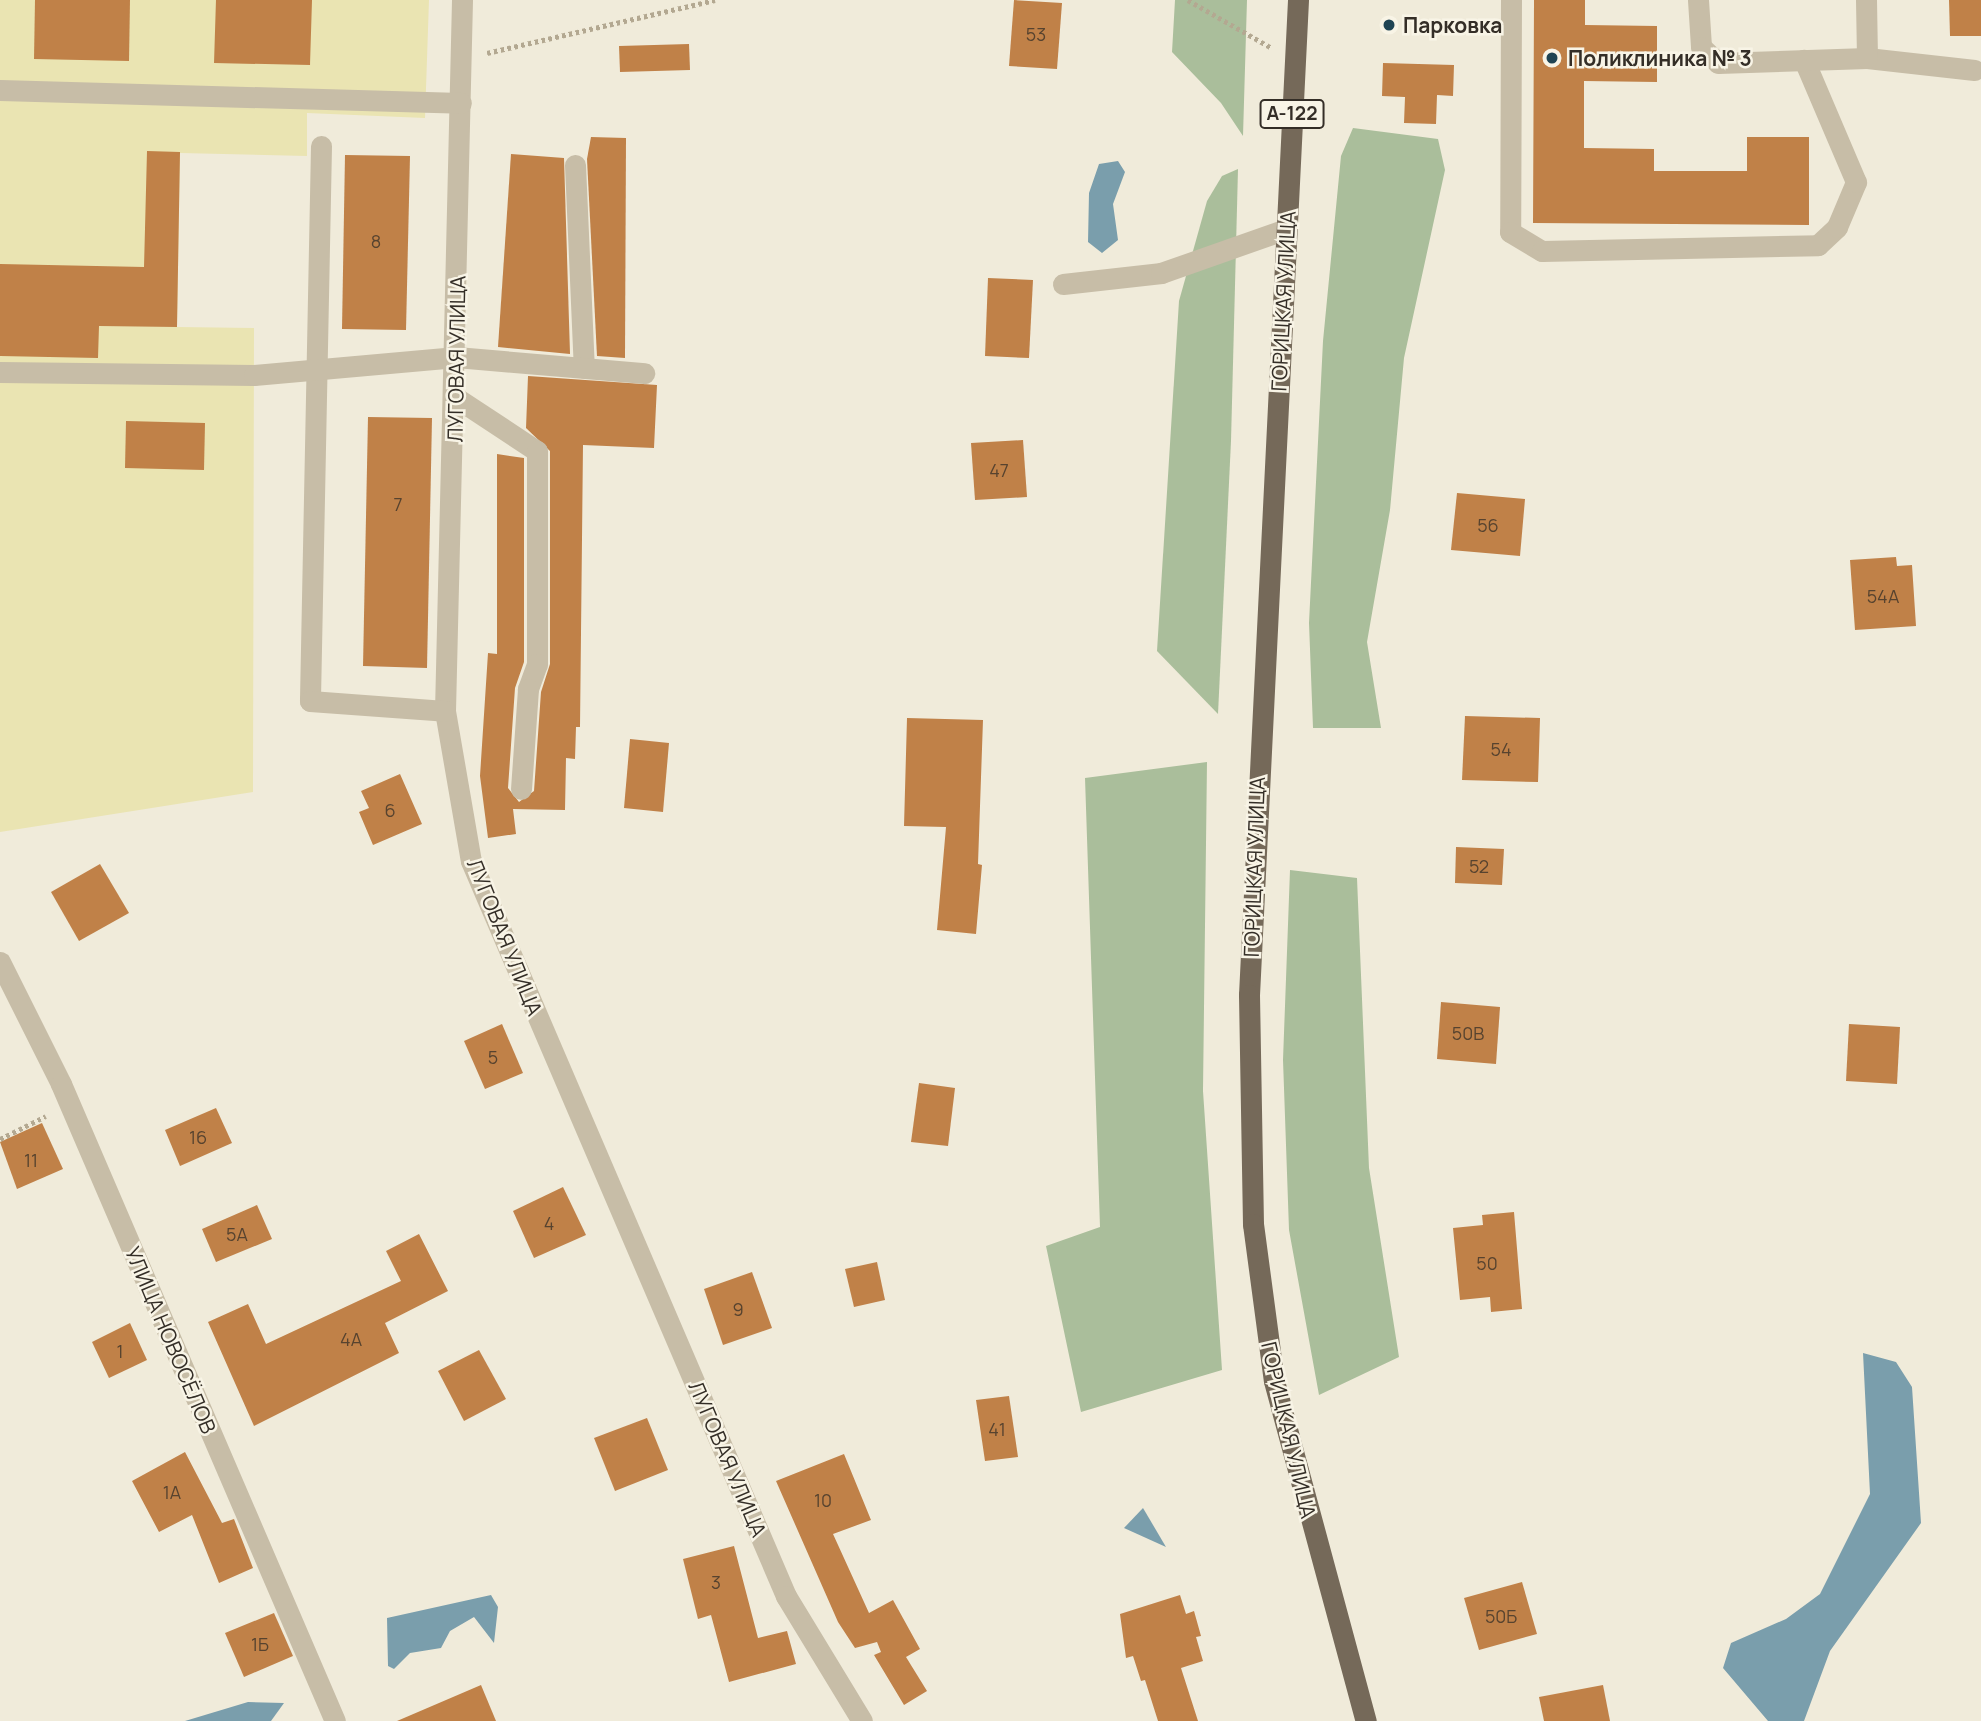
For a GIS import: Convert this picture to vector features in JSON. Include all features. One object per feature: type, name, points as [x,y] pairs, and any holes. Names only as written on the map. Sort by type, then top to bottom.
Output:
[{"type":"main road","name":"ГОРИЦКАЯ УЛИЦА","points":[[1298,0],[1249,995],[1253,1224],[1274,1381],[1366,1721]]},
{"type":"street","name":"ЛУГОВАЯ УЛИЦА","points":[[462,0],[456,357],[445,711],[471,861],[786,1596],[862,1721]]},
{"type":"street","points":[[1511,0],[1510,232],[1542,251],[1818,246],[1837,227],[1856,182],[1804,60]]},
{"type":"street","points":[[1698,0],[1701,47],[1718,63],[1867,58],[1973,70]]},
{"type":"street","points":[[1866,0],[1867,58]]},
{"type":"street","points":[[0,90],[461,103]]},
{"type":"street","points":[[321,146],[310,701],[445,711]]},
{"type":"street","points":[[575,165],[584,368]]},
{"type":"street","points":[[1063,284],[1161,273],[1286,229]]},
{"type":"street","points":[[0,372],[254,374],[456,357],[644,373]]},
{"type":"street","points":[[455,397],[537,451],[537,664],[528,688],[521,789]]},
{"type":"street","name":"УЛИЦА НОВОСЁЛОВ","points":[[0,962],[70,1104],[335,1721]]},
{"type":"path","points":[[461,58],[715,0]]},
{"type":"path","points":[[1188,0],[1295,61]]},
{"type":"path","points":[[0,1139],[70,1104]]},
{"type":"green space","points":[[1175,0],[1247,0],[1243,136],[1221,103],[1172,52]]},
{"type":"green space","points":[[1353,128],[1438,139],[1445,170],[1404,358],[1390,510],[1367,642],[1381,728],[1313,728],[1309,623],[1323,341],[1341,156]]},
{"type":"green space","points":[[1238,169],[1231,441],[1218,714],[1157,651],[1179,301],[1207,201],[1222,176]]},
{"type":"green space","points":[[1207,762],[1203,1091],[1222,1370],[1081,1412],[1046,1246],[1100,1227],[1085,778]]},
{"type":"green space","points":[[1290,870],[1357,878],[1369,1168],[1399,1357],[1319,1395],[1289,1230],[1283,1060]]},
{"type":"sand","points":[[0,0],[429,0],[425,118],[307,113],[307,156],[180,153],[177,327],[254,328],[253,792],[0,832]]},
{"type":"water","points":[[1118,161],[1125,172],[1113,204],[1118,240],[1102,253],[1088,242],[1089,193],[1099,164]]},
{"type":"water","points":[[1863,1353],[1896,1362],[1912,1387],[1921,1523],[1830,1651],[1804,1721],[1768,1721],[1723,1668],[1731,1643],[1786,1619],[1820,1594],[1870,1494]]},
{"type":"water","points":[[1143,1508],[1166,1547],[1124,1528]]},
{"type":"water","points":[[491,1595],[498,1607],[494,1643],[474,1617],[450,1631],[441,1648],[410,1653],[394,1669],[388,1666],[387,1618]]},
{"type":"water","points":[[248,1702],[284,1703],[271,1721],[185,1721]]},
{"type":"building","points":[[35,0],[130,0],[129,61],[34,59]]},
{"type":"building","points":[[216,0],[312,0],[310,65],[214,63]]},
{"type":"building","points":[[1014,0],[1062,3],[1057,69],[1009,66]]},
{"type":"building","points":[[1534,0],[1585,0],[1585,25],[1657,26],[1657,82],[1584,81],[1584,148],[1654,149],[1654,171],[1747,171],[1747,137],[1809,137],[1809,225],[1533,223]]},
{"type":"building","points":[[1949,0],[1981,0],[1981,36],[1950,36]]},
{"type":"building","points":[[689,44],[690,70],[620,72],[619,46]]},
{"type":"building","points":[[1383,63],[1454,65],[1453,96],[1437,95],[1436,124],[1404,123],[1405,97],[1382,96]]},
{"type":"building","points":[[591,137],[626,138],[625,358],[597,356],[587,159]]},
{"type":"building","points":[[147,151],[180,152],[177,327],[99,326],[98,358],[0,356],[0,264],[144,267]]},
{"type":"building","points":[[511,154],[564,158],[570,354],[498,347]]},
{"type":"building","points":[[345,155],[410,156],[406,330],[342,329]]},
{"type":"building","points":[[988,278],[1033,280],[1029,358],[985,356]]},
{"type":"building","points":[[528,376],[657,385],[654,448],[583,445],[580,727],[576,727],[575,759],[566,758],[565,810],[513,809],[516,834],[488,838],[480,776],[488,653],[497,654],[497,454],[524,458],[524,662],[515,688],[508,788],[519,802],[534,791],[541,692],[550,664],[550,451],[526,428]]},
{"type":"building","points":[[368,417],[432,418],[427,668],[363,666]]},
{"type":"building","points":[[126,421],[205,423],[204,470],[125,468]]},
{"type":"building","points":[[1023,440],[1027,497],[975,500],[971,443]]},
{"type":"building","points":[[1457,493],[1525,499],[1520,556],[1451,550]]},
{"type":"building","points":[[1896,557],[1897,566],[1912,565],[1916,626],[1855,630],[1850,560]]},
{"type":"building","points":[[1465,716],[1540,718],[1538,782],[1462,780]]},
{"type":"building","points":[[907,718],[983,720],[978,864],[982,865],[976,934],[937,930],[946,827],[904,826]]},
{"type":"building","points":[[630,739],[669,743],[663,812],[624,808]]},
{"type":"building","points":[[400,774],[422,824],[373,845],[359,812],[369,808],[361,791]]},
{"type":"building","points":[[1456,847],[1504,849],[1502,885],[1455,883]]},
{"type":"building","points":[[100,864],[129,913],[79,941],[51,892]]},
{"type":"building","points":[[1441,1002],[1500,1007],[1496,1064],[1437,1059]]},
{"type":"building","points":[[502,1024],[523,1073],[485,1089],[464,1041]]},
{"type":"building","points":[[1849,1024],[1900,1027],[1897,1084],[1846,1081]]},
{"type":"building","points":[[919,1083],[955,1088],[948,1146],[911,1142]]},
{"type":"building","points":[[216,1108],[232,1143],[180,1166],[165,1130]]},
{"type":"building","points":[[42,1123],[63,1169],[17,1189],[0,1142]]},
{"type":"building","points":[[563,1187],[586,1235],[534,1258],[513,1211]]},
{"type":"building","points":[[257,1205],[272,1239],[216,1262],[202,1229]]},
{"type":"building","points":[[1514,1212],[1522,1309],[1491,1312],[1490,1297],[1460,1300],[1453,1228],[1483,1225],[1482,1215]]},
{"type":"building","points":[[419,1234],[448,1291],[385,1323],[399,1353],[254,1426],[208,1322],[248,1304],[266,1344],[401,1281],[386,1251]]},
{"type":"building","points":[[877,1262],[885,1300],[854,1307],[845,1269]]},
{"type":"building","points":[[752,1272],[772,1328],[723,1345],[704,1289]]},
{"type":"building","points":[[130,1323],[147,1360],[109,1378],[92,1342]]},
{"type":"building","points":[[479,1350],[506,1399],[464,1421],[438,1371]]},
{"type":"building","points":[[1009,1396],[1018,1457],[985,1461],[976,1400]]},
{"type":"building","points":[[647,1418],[668,1470],[615,1491],[594,1438]]},
{"type":"building","points":[[185,1452],[222,1523],[234,1519],[253,1568],[219,1583],[192,1515],[159,1532],[132,1481]]},
{"type":"building","points":[[844,1454],[871,1520],[833,1534],[869,1613],[893,1600],[920,1649],[906,1657],[927,1691],[904,1705],[874,1655],[881,1652],[877,1642],[855,1648],[838,1622],[776,1481]]},
{"type":"building","points":[[734,1546],[758,1638],[787,1631],[796,1664],[729,1682],[711,1615],[698,1619],[683,1559]]},
{"type":"building","points":[[1522,1582],[1537,1634],[1479,1650],[1464,1598]]},
{"type":"building","points":[[1180,1595],[1186,1614],[1194,1611],[1201,1636],[1196,1637],[1203,1661],[1181,1668],[1198,1721],[1158,1721],[1145,1680],[1141,1681],[1133,1656],[1126,1658],[1120,1614]]},
{"type":"building","points":[[274,1613],[293,1656],[244,1677],[225,1633]]},
{"type":"building","points":[[481,1685],[496,1721],[397,1721]]},
{"type":"building","points":[[1603,1685],[1610,1721],[1544,1721],[1539,1697]]},
{"type":"place","name":"Парковка","points":[[1389,25]]},
{"type":"place","name":"Поликлиника № 3","points":[[1552,58]]}]
